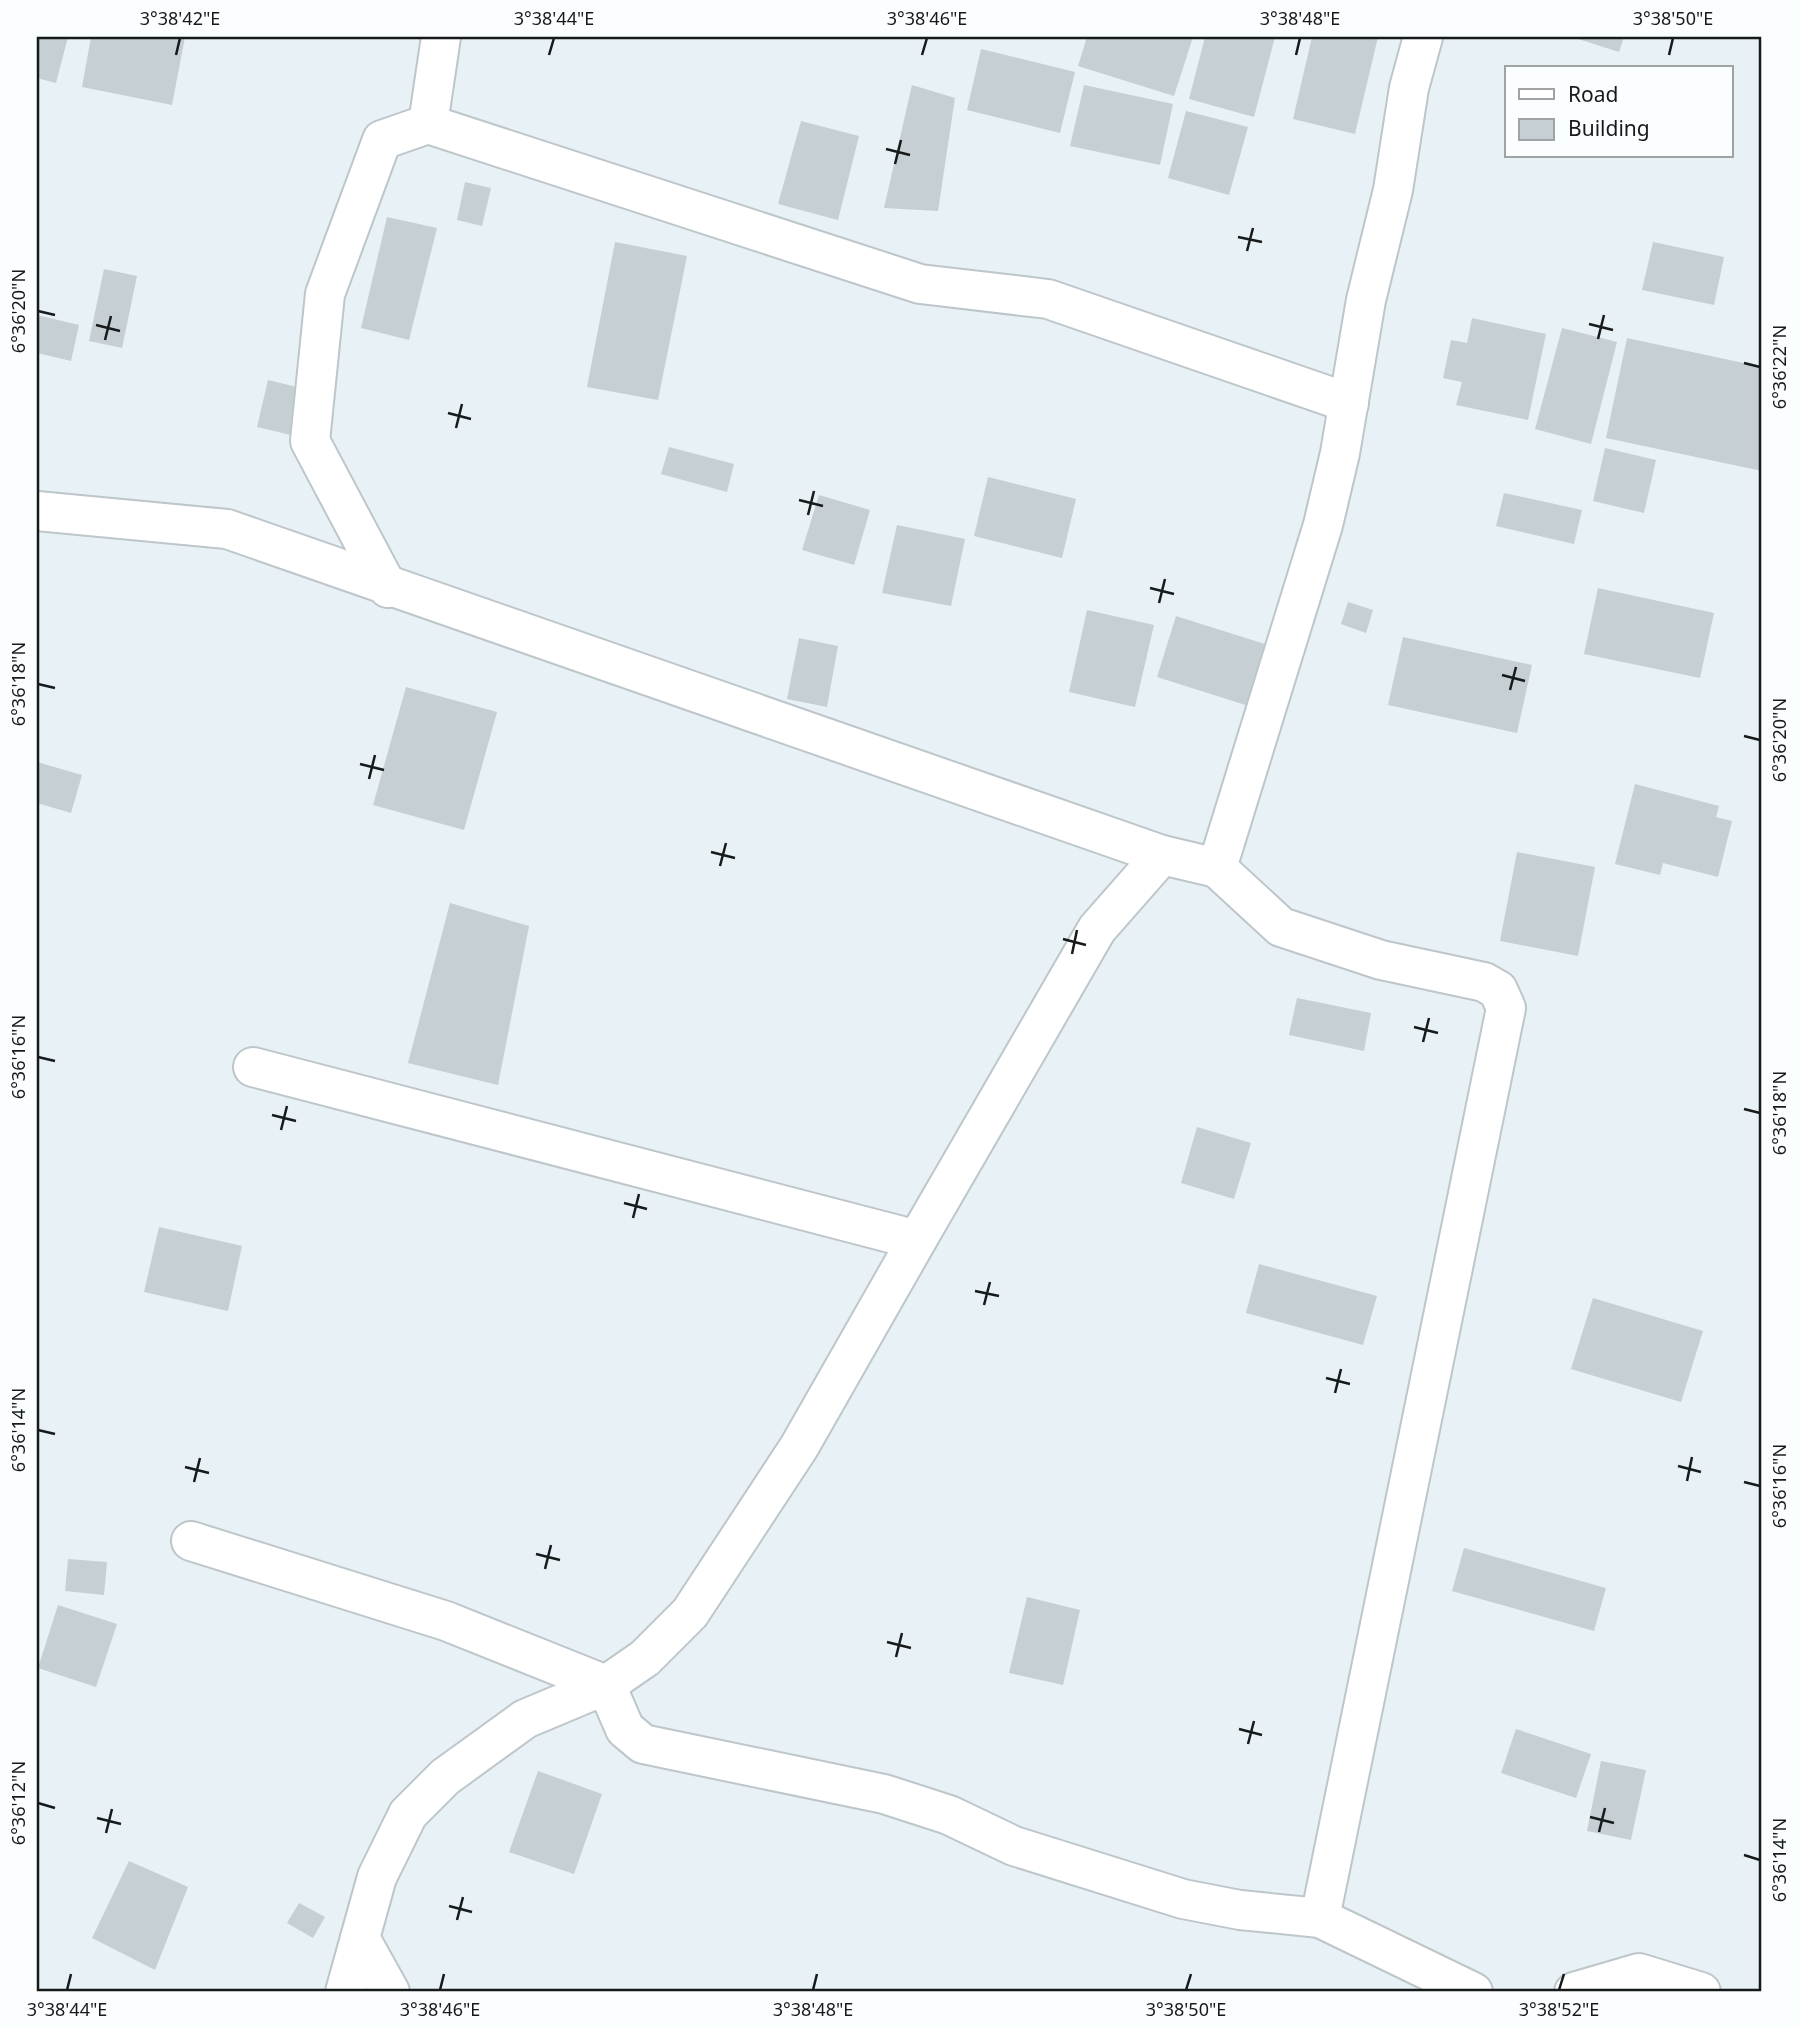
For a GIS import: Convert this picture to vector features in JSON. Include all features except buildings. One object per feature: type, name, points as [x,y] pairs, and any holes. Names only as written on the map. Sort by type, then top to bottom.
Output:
[{"type":"street","points":[[429,124],[441,37]]},
{"type":"street","points":[[1217,868],[1323,525],[1349,403],[1366,300],[1393,190],[1409,88],[1423,37]]},
{"type":"street","points":[[388,588],[310,441],[325,295],[382,139],[429,124],[920,284],[1048,299],[1349,403]]},
{"type":"street","points":[[37,511],[227,529],[388,588],[1162,855],[1217,868],[1282,927],[1381,960],[1484,982],[1498,990],[1506,1008],[1320,1918]]},
{"type":"street","points":[[345,1992],[377,1877],[408,1814],[445,1777],[525,1719],[606,1685],[645,1658],[690,1613],[799,1447],[1097,929],[1162,855]]},
{"type":"street","points":[[253,1067],[917,1240]]},
{"type":"street","points":[[191,1541],[446,1621],[606,1685],[625,1729],[643,1744],[884,1794],[949,1815],[1014,1846],[1183,1899],[1240,1910],[1320,1918],[1473,1992]]},
{"type":"street","points":[[360,1938],[390,1992]]},
{"type":"street","points":[[1574,1992],[1639,1973],[1701,1992]]}]
